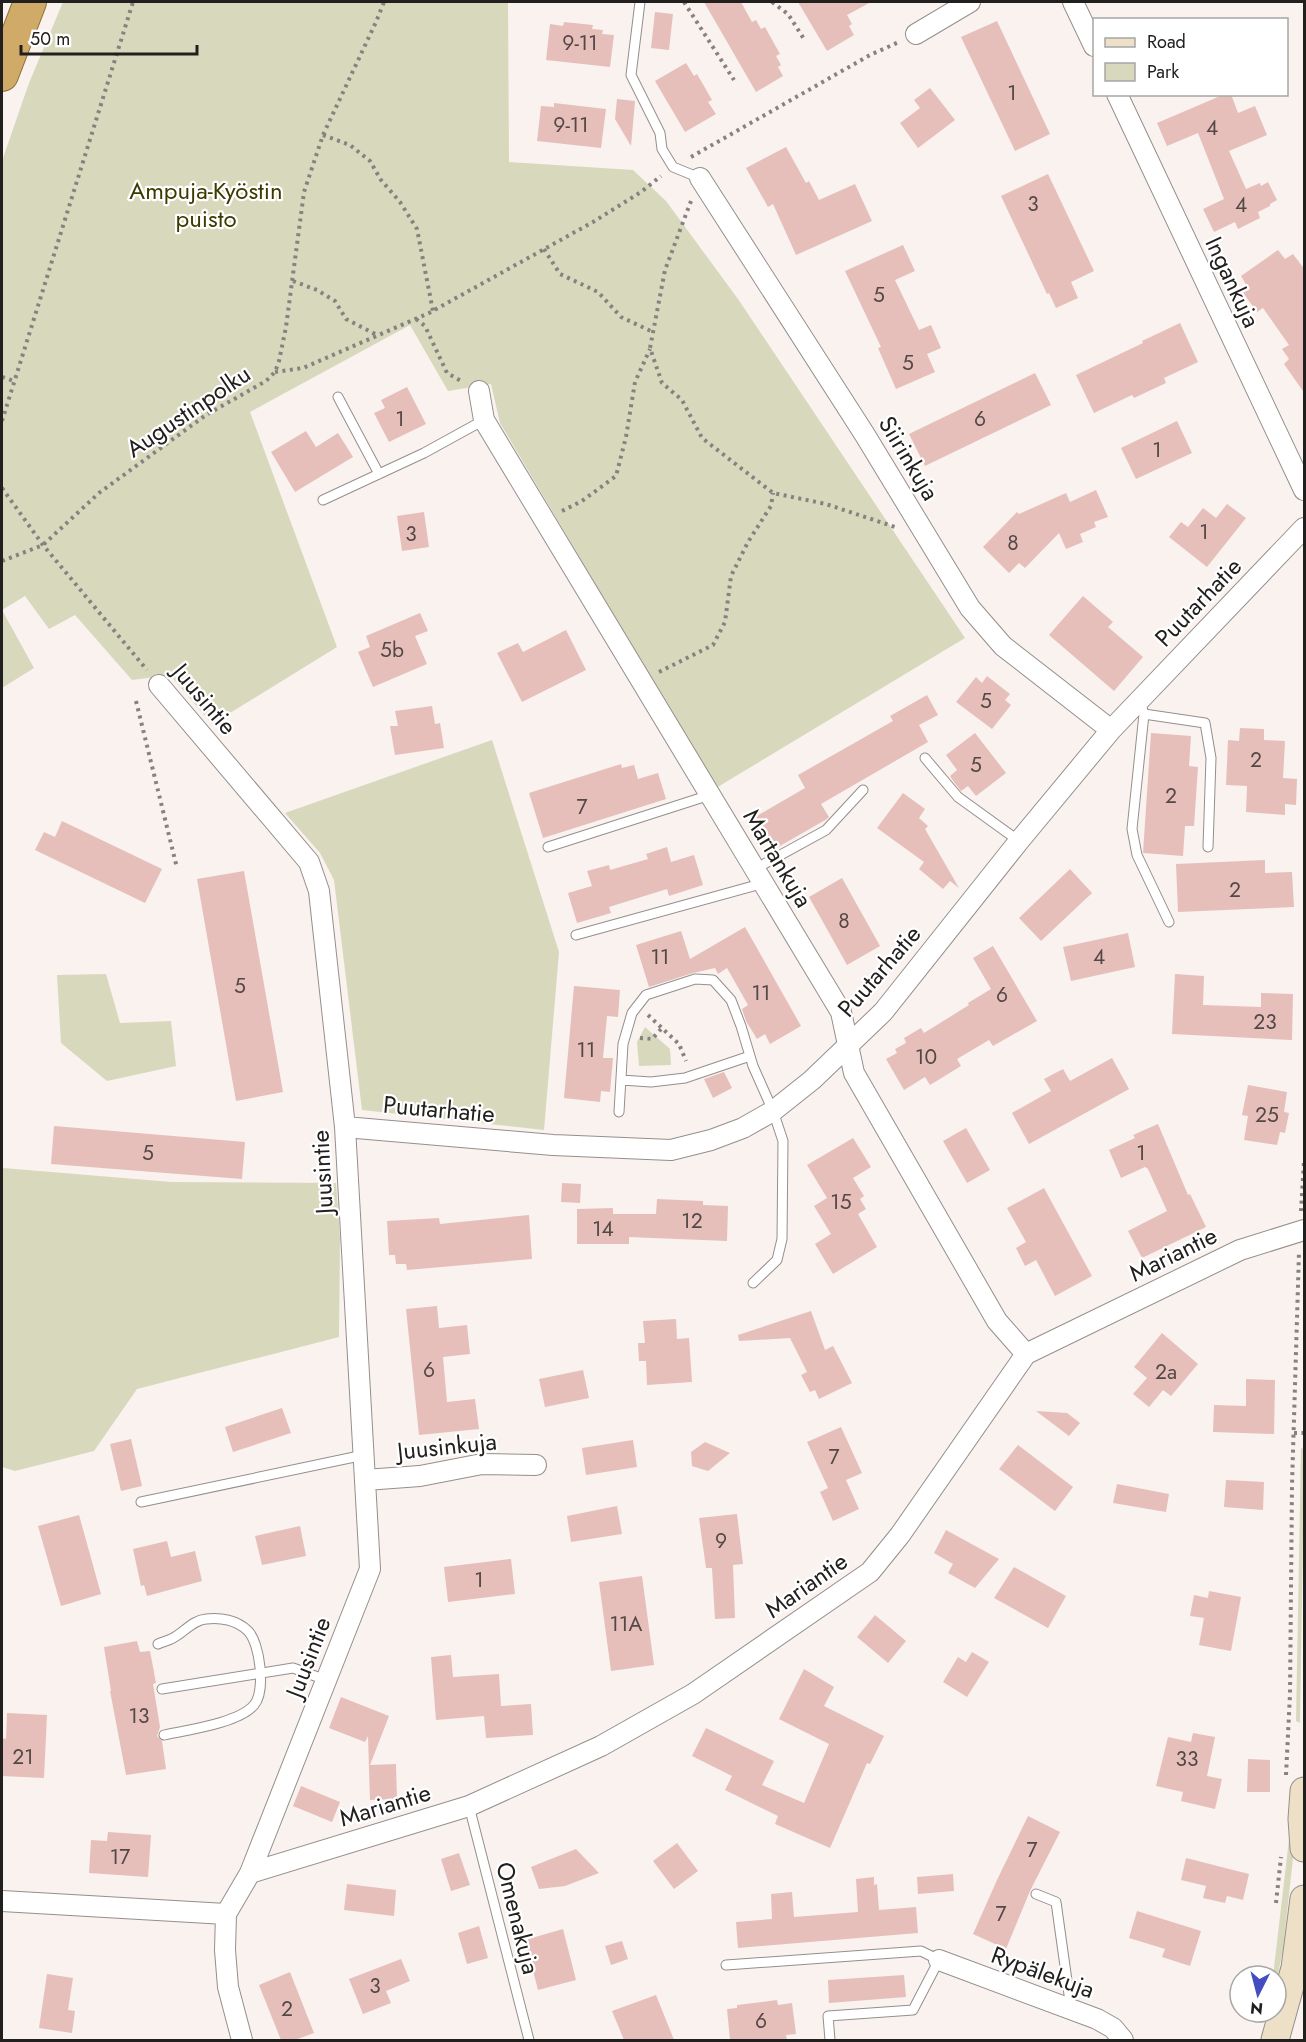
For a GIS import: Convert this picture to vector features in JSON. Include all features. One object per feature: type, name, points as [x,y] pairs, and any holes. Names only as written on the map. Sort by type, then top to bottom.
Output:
[{"type":"highway","points":[[2,75],[30,2]]},
{"type":"main road","points":[[1293,1849],[1302,1819],[1295,1786]]},
{"type":"main road","points":[[1275,2040],[1295,1968],[1305,1899]]},
{"type":"street","points":[[916,34],[970,2]]},
{"type":"street","points":[[1073,2],[1093,42]]},
{"type":"street","name":"Ingankuja","points":[[1118,96],[1305,490]]},
{"type":"street","name":"Siirinkuja","points":[[700,178],[865,435],[970,608],[1003,646],[1111,730]]},
{"type":"street","name":"Martankuja","points":[[479,391],[484,420],[841,1012],[854,1073],[997,1321],[1026,1353]]},
{"type":"street","name":"Puutarhatie","points":[[345,1127],[553,1145],[671,1150],[711,1140],[743,1128],[774,1111],[813,1080],[883,1012],[1018,842],[1111,730],[1142,707],[1305,528]]},
{"type":"street","name":"Juusintie","points":[[159,685],[309,862],[320,891],[345,1127],[364,1455],[370,1569],[250,1873],[226,1914]]},
{"type":"street","name":"Mariantie","points":[[250,1873],[469,1806],[601,1746],[693,1695],[870,1572],[900,1535],[1026,1353],[1240,1250],[1302,1230]]},
{"type":"street","name":"Juusinkuja","points":[[365,1480],[420,1476],[482,1464],[536,1465]]},
{"type":"street","points":[[2,1901],[226,1914],[225,1950],[228,1987],[242,2040]]},
{"type":"street","name":"Rypälekuja","points":[[939,1960],[1097,2019],[1113,2028],[1123,2040]]},
{"type":"lane","points":[[640,2],[631,75],[660,133],[662,149],[673,167],[700,178]]},
{"type":"lane","points":[[338,397],[379,474]]},
{"type":"lane","points":[[323,500],[424,453],[484,420]]},
{"type":"lane","points":[[1169,922],[1137,855],[1132,830],[1142,707],[1205,723],[1210,758],[1208,847]]},
{"type":"lane","points":[[926,758],[958,797],[1018,842]]},
{"type":"lane","points":[[576,935],[759,876],[826,830],[863,790]]},
{"type":"lane","points":[[549,847],[710,795]]},
{"type":"lane","points":[[619,1112],[623,1044],[632,1013],[646,995],[694,979],[713,980],[731,1000],[750,1056],[774,1111],[783,1141],[782,1239],[777,1260],[753,1283]]},
{"type":"lane","points":[[621,1080],[651,1082],[692,1076],[750,1056]]},
{"type":"lane","points":[[141,1502],[364,1455]]},
{"type":"lane","points":[[158,1644],[172,1639],[203,1619],[217,1618],[236,1622],[250,1632],[261,1673],[262,1686],[254,1705],[238,1716],[164,1735]]},
{"type":"lane","points":[[162,1689],[293,1668],[326,1680]]},
{"type":"lane","name":"Omenakuja","points":[[469,1806],[529,2040]]},
{"type":"lane","points":[[1036,1894],[1056,1902],[1071,2009]]},
{"type":"lane","points":[[726,1965],[921,1951],[939,1960],[913,2010],[828,2016],[830,2040]]},
{"type":"path","points":[[2,421],[133,2]]},
{"type":"path","name":"Augustinpolku","points":[[43,545],[99,493],[206,415],[266,381],[274,372],[284,338],[304,192],[323,135],[384,2]]},
{"type":"path","points":[[684,2],[734,80]]},
{"type":"path","points":[[772,2],[788,14],[804,39]]},
{"type":"path","points":[[274,372],[303,368],[433,311],[593,222],[640,192],[673,167],[870,55],[916,34]]},
{"type":"path","points":[[323,135],[350,145],[370,161],[417,229],[433,311]]},
{"type":"path","points":[[544,519],[582,501],[616,476],[626,437],[635,382],[650,348],[666,270],[700,178]]},
{"type":"path","points":[[544,249],[560,274],[598,292],[621,317],[653,332]]},
{"type":"path","points":[[293,280],[316,290],[335,302],[345,319],[378,335]]},
{"type":"path","points":[[416,319],[425,326],[447,373],[479,391]]},
{"type":"path","points":[[650,348],[662,382],[682,400],[702,438],[773,493],[826,504],[898,528],[918,523]]},
{"type":"path","points":[[2,377],[14,381]]},
{"type":"path","name":"Juusintie","points":[[2,488],[43,545],[159,685]]},
{"type":"path","points":[[641,680],[713,645],[725,622],[731,576],[748,542],[771,507],[773,493]]},
{"type":"path","points":[[2,561],[43,545]]},
{"type":"path","points":[[136,701],[177,868]]},
{"type":"path","points":[[638,1006],[679,1044],[692,1076]]},
{"type":"path","points":[[626,1034],[645,1040],[652,1039],[662,1028]]},
{"type":"path","points":[[1295,1786],[1290,1694],[1290,1560],[1305,1161]]},
{"type":"path","points":[[1294,1433],[1305,1433]]},
{"type":"path","points":[[1276,1905],[1293,1849]]},
{"type":"green space","name":"Ampuja-Kyöstin puisto","points":[[63,2],[508,2],[509,162],[633,170],[666,201],[738,299],[965,638],[716,788],[500,423],[491,384],[448,391],[410,325],[250,412],[337,647],[212,724],[170,675],[132,680],[75,615],[49,629],[25,596],[2,610],[2,161],[29,83]]},
{"type":"green space","points":[[2,610],[34,668],[2,688]]},
{"type":"green space","points":[[492,740],[559,952],[544,1130],[362,1110],[334,880],[320,853],[285,813]]},
{"type":"green space","points":[[106,974],[120,1023],[171,1021],[176,1066],[107,1081],[61,1043],[57,975]]},
{"type":"green space","points":[[645,1027],[670,1049],[671,1065],[639,1066],[637,1042]]},
{"type":"green space","points":[[3,1168],[171,1182],[336,1183],[340,1237],[339,1337],[137,1389],[94,1451],[15,1471],[2,1467]]},
{"type":"green space","points":[[1301,1448],[1304,1449],[1304,1474],[1300,1723],[1296,1721]]},
{"type":"green space","points":[[1290,1831],[1296,1831],[1283,1949],[1280,1964],[1274,1964]]},
{"type":"building","points":[[704,2],[741,2],[752,22],[756,20],[761,29],[765,27],[780,54],[776,56],[783,76],[756,92]]},
{"type":"building","points":[[798,2],[871,2],[847,15],[854,35],[827,51]]},
{"type":"building","points":[[655,12],[673,14],[669,50],[651,48]]},
{"type":"building","points":[[997,21],[1050,134],[1015,151],[961,37]]},
{"type":"building","points":[[564,22],[593,25],[592,29],[603,30],[602,34],[614,35],[610,67],[546,60],[550,24],[563,26]]},
{"type":"building","points":[[686,63],[694,76],[697,74],[712,100],[708,102],[716,114],[685,132],[655,81]]},
{"type":"building","points":[[930,88],[955,120],[918,148],[900,123],[920,108],[914,100]]},
{"type":"building","points":[[1220,96],[1232,96],[1238,113],[1255,106],[1267,135],[1229,151],[1246,189],[1268,182],[1277,200],[1258,212],[1260,218],[1238,229],[1235,222],[1214,232],[1203,209],[1224,199],[1198,133],[1167,146],[1157,123]]},
{"type":"building","points":[[617,99],[635,101],[631,146],[615,119]]},
{"type":"building","points":[[554,103],[606,109],[601,148],[537,141],[541,106],[554,107]]},
{"type":"building","points":[[786,147],[806,183],[809,181],[819,200],[855,184],[872,221],[796,255],[773,204],[768,207],[746,168]]},
{"type":"building","points":[[1048,174],[1094,271],[1071,282],[1078,298],[1056,308],[1049,293],[1047,294],[1001,196]]},
{"type":"building","points":[[903,245],[915,271],[895,280],[919,330],[931,325],[941,348],[927,354],[935,372],[896,389],[878,348],[881,347],[845,271]]},
{"type":"building","points":[[1278,250],[1285,259],[1293,254],[1305,270],[1305,394],[1284,364],[1289,359],[1282,349],[1289,345],[1263,308],[1257,312],[1241,290],[1247,286],[1241,276]]},
{"type":"building","points":[[1180,323],[1198,362],[1164,378],[1166,383],[1134,398],[1132,395],[1094,413],[1076,375]]},
{"type":"building","points":[[1035,373],[1051,405],[925,466],[909,434]]},
{"type":"building","points":[[407,387],[426,424],[389,442],[374,413],[385,408],[381,400]]},
{"type":"building","points":[[1177,421],[1192,453],[1136,479],[1121,448]]},
{"type":"building","points":[[306,431],[316,447],[338,433],[353,457],[295,492],[271,452]]},
{"type":"building","points":[[1096,490],[1108,517],[1094,522],[1096,527],[1080,534],[1083,542],[1066,549],[1059,533],[1025,568],[1019,563],[1009,573],[983,547],[1017,512],[1019,514],[1066,493],[1070,502]]},
{"type":"building","points":[[1227,504],[1246,518],[1207,567],[1169,537],[1181,522],[1188,527],[1203,508],[1216,518]]},
{"type":"building","points":[[424,512],[429,547],[402,551],[397,516]]},
{"type":"building","points":[[1083,596],[1113,622],[1108,627],[1143,657],[1114,691],[1049,635]]},
{"type":"building","points":[[420,613],[428,631],[415,636],[427,664],[373,687],[358,652],[370,647],[366,636]]},
{"type":"building","points":[[566,630],[586,670],[522,702],[497,653],[518,643],[523,652]]},
{"type":"building","points":[[987,676],[1010,694],[1005,700],[1011,705],[992,729],[956,702],[976,677],[982,683]]},
{"type":"building","points":[[927,695],[938,715],[919,725],[928,742],[821,804],[829,817],[827,819],[773,850],[755,817],[805,788],[798,775],[893,721],[890,716]]},
{"type":"building","points":[[432,706],[435,724],[440,723],[444,748],[395,755],[390,726],[398,726],[395,711]]},
{"type":"building","points":[[1240,728],[1264,729],[1264,740],[1285,741],[1283,778],[1297,779],[1296,805],[1285,804],[1285,815],[1246,812],[1247,786],[1226,785],[1228,740],[1239,741]]},
{"type":"building","points":[[975,733],[1006,773],[976,796],[968,786],[961,791],[954,782],[950,776],[957,770],[946,755]]},
{"type":"building","points":[[1151,733],[1191,736],[1189,766],[1198,767],[1194,826],[1185,826],[1183,856],[1143,853]]},
{"type":"building","points":[[621,764],[622,768],[634,765],[638,779],[658,773],[666,799],[543,838],[529,793]]},
{"type":"building","points":[[903,793],[925,809],[919,818],[928,826],[925,829],[959,888],[950,881],[943,889],[919,869],[924,862],[877,828]]},
{"type":"building","points":[[62,821],[162,869],[145,903],[35,850],[44,832],[55,837]]},
{"type":"building","points":[[667,847],[671,862],[694,855],[703,885],[669,896],[667,889],[609,907],[611,913],[577,923],[568,893],[592,886],[587,871],[609,865],[610,870],[648,859],[646,854]]},
{"type":"building","points":[[1265,860],[1265,873],[1292,872],[1294,907],[1178,912],[1176,864]]},
{"type":"building","points":[[1070,869],[1092,893],[1041,941],[1019,918]]},
{"type":"building","points":[[244,871],[283,1092],[236,1101],[197,879]]},
{"type":"building","points":[[842,878],[880,946],[847,965],[809,897]]},
{"type":"building","points":[[745,927],[801,1026],[770,1044],[765,1034],[757,1039],[746,1021],[742,1009],[748,1005],[727,968],[718,974],[715,968],[649,987],[636,945],[681,931],[690,959]]},
{"type":"building","points":[[1128,933],[1135,967],[1071,981],[1063,947]]},
{"type":"building","points":[[993,946],[1037,1021],[993,1046],[989,1040],[957,1059],[961,1066],[930,1085],[925,1077],[904,1090],[886,1059],[897,1053],[895,1049],[906,1043],[904,1038],[921,1028],[924,1033],[991,989],[973,958]]},
{"type":"building","points":[[1175,974],[1204,976],[1203,1005],[1261,1007],[1261,993],[1293,994],[1292,1040],[1172,1034]]},
{"type":"building","points":[[574,986],[620,990],[618,1017],[607,1016],[603,1058],[613,1058],[610,1092],[601,1091],[600,1102],[564,1098]]},
{"type":"building","points":[[1112,1058],[1129,1089],[1029,1144],[1012,1113],[1051,1091],[1044,1079],[1063,1069],[1070,1081]]},
{"type":"building","points":[[724,1072],[732,1088],[713,1098],[704,1079]]},
{"type":"building","points":[[1248,1085],[1287,1092],[1284,1112],[1289,1113],[1285,1133],[1280,1132],[1277,1145],[1244,1140],[1248,1116],[1242,1115]]},
{"type":"building","points":[[1158,1124],[1188,1195],[1190,1194],[1206,1227],[1142,1258],[1128,1231],[1167,1211],[1148,1169],[1145,1167],[1121,1178],[1109,1150],[1135,1138],[1133,1135]]},
{"type":"building","points":[[54,1126],[245,1142],[242,1179],[51,1164]]},
{"type":"building","points":[[966,1128],[990,1170],[967,1183],[943,1141]]},
{"type":"building","points":[[853,1138],[871,1167],[853,1178],[864,1196],[860,1199],[866,1209],[858,1214],[877,1247],[833,1274],[815,1244],[831,1234],[814,1206],[827,1198],[807,1165]]},
{"type":"building","points":[[562,1183],[581,1184],[580,1203],[561,1202]]},
{"type":"building","points":[[1044,1188],[1092,1276],[1055,1296],[1036,1260],[1025,1266],[1016,1248],[1026,1242],[1007,1208]]},
{"type":"building","points":[[657,1199],[703,1201],[703,1205],[728,1206],[727,1241],[629,1237],[629,1244],[577,1244],[577,1209],[613,1208],[613,1214],[656,1214]]},
{"type":"building","points":[[529,1215],[532,1259],[407,1270],[406,1264],[396,1264],[395,1255],[389,1255],[387,1221],[439,1218],[440,1224]]},
{"type":"building","points":[[437,1306],[439,1328],[467,1325],[470,1354],[443,1357],[447,1402],[475,1399],[479,1429],[419,1435],[406,1309]]},
{"type":"building","points":[[811,1311],[825,1350],[833,1346],[852,1383],[819,1399],[815,1390],[810,1392],[801,1375],[807,1372],[790,1338],[739,1341],[738,1335]]},
{"type":"building","points":[[676,1319],[677,1339],[689,1338],[692,1382],[647,1385],[646,1361],[639,1361],[638,1343],[645,1343],[643,1321]]},
{"type":"building","points":[[1162,1333],[1198,1364],[1171,1396],[1163,1390],[1149,1407],[1133,1394],[1147,1378],[1134,1367]]},
{"type":"building","points":[[583,1370],[589,1398],[545,1407],[539,1379]]},
{"type":"building","points":[[1246,1379],[1275,1380],[1274,1434],[1213,1432],[1214,1405],[1246,1406]]},
{"type":"building","points":[[282,1408],[291,1433],[233,1452],[225,1427]]},
{"type":"building","points":[[1036,1411],[1067,1413],[1080,1423],[1069,1436]]},
{"type":"building","points":[[841,1427],[862,1473],[846,1480],[859,1509],[833,1521],[820,1492],[828,1488],[807,1442]]},
{"type":"building","points":[[131,1439],[142,1486],[121,1491],[110,1444]]},
{"type":"building","points":[[633,1440],[637,1467],[586,1475],[582,1448]]},
{"type":"building","points":[[705,1442],[730,1453],[708,1471],[692,1466],[691,1452]]},
{"type":"building","points":[[1018,1445],[1073,1487],[1055,1511],[999,1469]]},
{"type":"building","points":[[1226,1480],[1264,1482],[1263,1510],[1224,1507]]},
{"type":"building","points":[[1117,1484],[1169,1494],[1166,1512],[1113,1503]]},
{"type":"building","points":[[617,1506],[622,1534],[571,1542],[567,1516]]},
{"type":"building","points":[[737,1514],[743,1564],[733,1565],[735,1618],[715,1619],[712,1568],[706,1568],[699,1518]]},
{"type":"building","points":[[79,1515],[101,1594],[61,1606],[38,1526]]},
{"type":"building","points":[[300,1526],[306,1556],[262,1565],[255,1536]]},
{"type":"building","points":[[946,1530],[999,1559],[975,1588],[948,1573],[953,1564],[934,1553]]},
{"type":"building","points":[[167,1541],[171,1557],[195,1551],[202,1581],[147,1596],[144,1585],[141,1586],[133,1549]]},
{"type":"building","points":[[511,1559],[515,1594],[448,1602],[444,1567]]},
{"type":"building","points":[[1014,1567],[1066,1596],[1048,1628],[994,1598]]},
{"type":"building","points":[[642,1576],[654,1665],[611,1671],[599,1582]]},
{"type":"building","points":[[1209,1591],[1241,1597],[1231,1651],[1199,1645],[1204,1618],[1190,1616],[1194,1595],[1208,1598]]},
{"type":"building","points":[[875,1615],[906,1641],[888,1663],[857,1637]]},
{"type":"building","points":[[137,1641],[140,1652],[150,1651],[160,1727],[157,1736],[162,1741],[166,1769],[126,1775],[104,1647]]},
{"type":"building","points":[[972,1652],[989,1662],[967,1697],[943,1682],[958,1657],[966,1662]]},
{"type":"building","points":[[451,1655],[453,1677],[499,1674],[501,1706],[531,1704],[533,1735],[486,1738],[484,1716],[436,1720],[431,1657]]},
{"type":"building","points":[[804,1669],[834,1687],[824,1706],[884,1736],[870,1764],[867,1763],[830,1848],[775,1824],[778,1816],[725,1790],[732,1776],[692,1756],[706,1728],[774,1761],[762,1785],[804,1803],[829,1744],[779,1719]]},
{"type":"building","points":[[341,1697],[389,1716],[370,1765],[396,1764],[397,1799],[370,1800],[368,1736],[365,1742],[329,1728]]},
{"type":"building","points":[[7,1713],[47,1715],[44,1778],[2,1776],[2,1738],[6,1739]]},
{"type":"building","points":[[1193,1733],[1215,1737],[1207,1776],[1222,1779],[1215,1809],[1181,1801],[1183,1792],[1156,1786],[1168,1737],[1191,1742]]},
{"type":"building","points":[[1248,1759],[1270,1760],[1270,1792],[1247,1792]]},
{"type":"building","points":[[301,1786],[340,1802],[332,1822],[293,1806]]},
{"type":"building","points":[[1028,1816],[1060,1832],[1030,1891],[1006,1949],[973,1934]]},
{"type":"building","points":[[108,1832],[151,1835],[148,1877],[89,1873],[91,1840],[107,1841]]},
{"type":"building","points":[[677,1843],[698,1871],[674,1889],[653,1861]]},
{"type":"building","points":[[576,1849],[599,1873],[565,1886],[539,1889],[531,1867]]},
{"type":"building","points":[[459,1853],[470,1885],[451,1891],[441,1859]]},
{"type":"building","points":[[1186,1858],[1249,1874],[1243,1900],[1227,1896],[1225,1903],[1203,1898],[1206,1886],[1181,1880]]},
{"type":"building","points":[[953,1874],[954,1891],[918,1894],[917,1877]]},
{"type":"building","points":[[874,1877],[874,1885],[877,1884],[879,1910],[916,1907],[918,1933],[738,1948],[736,1922],[772,1919],[771,1894],[792,1892],[794,1917],[858,1912],[856,1879]]},
{"type":"building","points":[[347,1884],[396,1890],[394,1916],[344,1910]]},
{"type":"building","points":[[1137,1911],[1201,1931],[1190,1966],[1162,1957],[1165,1949],[1129,1938]]},
{"type":"building","points":[[479,1926],[488,1958],[467,1964],[458,1933]]},
{"type":"building","points":[[563,1929],[576,1980],[538,1990],[525,1940]]},
{"type":"building","points":[[622,1941],[628,1959],[611,1965],[605,1946]]},
{"type":"building","points":[[401,1959],[410,1981],[386,1991],[391,2003],[363,2014],[349,1979]]},
{"type":"building","points":[[290,1972],[314,2033],[295,2040],[281,2040],[259,1985]]},
{"type":"building","points":[[47,1974],[73,1978],[68,2010],[75,2011],[72,2033],[39,2028]]},
{"type":"building","points":[[904,1975],[906,1997],[829,2003],[828,1980]]},
{"type":"building","points":[[656,1995],[674,2040],[624,2040],[612,2011]]},
{"type":"building","points":[[777,2000],[778,2005],[792,2003],[796,2034],[786,2035],[787,2040],[730,2040],[727,2009],[737,2008],[737,2005]]}]
